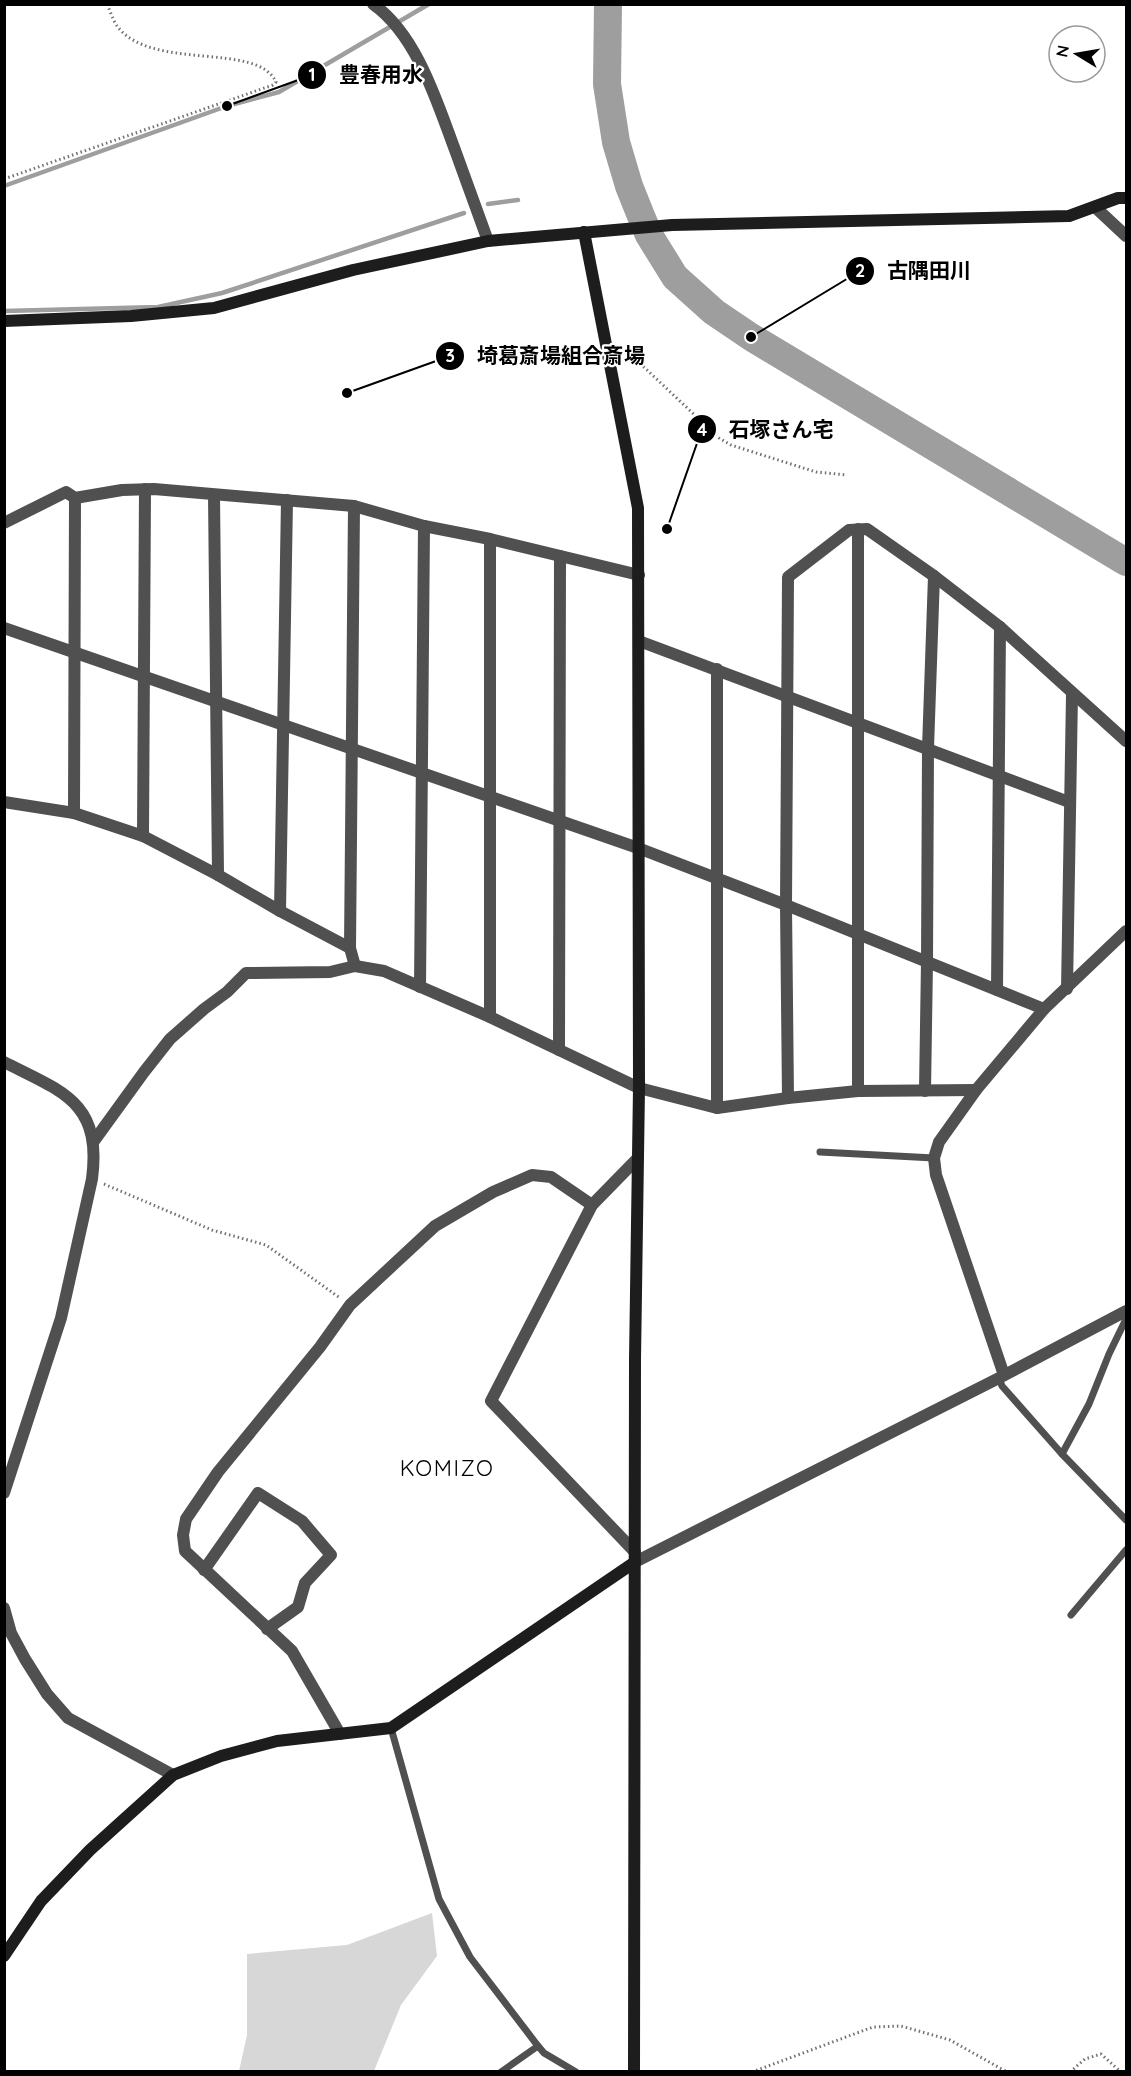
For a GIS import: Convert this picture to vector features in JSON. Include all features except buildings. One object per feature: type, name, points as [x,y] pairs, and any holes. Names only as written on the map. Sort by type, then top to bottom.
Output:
[{"type":"street","points":[[373,4],[400,32],[414,51],[441,113],[488,241]]},
{"type":"street","points":[[4,321],[131,316],[214,308],[353,270],[488,241],[672,225],[1069,216],[1118,198],[1126,198]]},
{"type":"street","points":[[1095,207],[1126,236]]},
{"type":"street","points":[[584,232],[638,508],[639,1088],[634,2072]]},
{"type":"street","points":[[4,523],[66,492],[75,498],[122,490],[145,489],[287,500],[354,506],[424,526],[490,539],[639,575]]},
{"type":"street","points":[[143,837],[145,489]]},
{"type":"street","points":[[214,495],[218,701],[218,874]]},
{"type":"street","points":[[74,813],[75,498]]},
{"type":"street","points":[[280,911],[287,500]]},
{"type":"street","points":[[354,506],[350,948],[355,966]]},
{"type":"street","points":[[420,987],[424,526]]},
{"type":"street","points":[[858,529],[858,1091]]},
{"type":"street","points":[[788,1098],[786,904],[788,577],[849,530],[867,529],[934,576],[1000,627],[1126,741]]},
{"type":"street","points":[[490,539],[490,1017]]},
{"type":"street","points":[[559,1050],[560,556]]},
{"type":"street","points":[[925,1091],[928,748],[934,576]]},
{"type":"street","points":[[997,990],[1000,627]]},
{"type":"street","points":[[4,628],[638,848],[786,904],[1044,1009]]},
{"type":"street","points":[[639,641],[1069,802]]},
{"type":"street","points":[[717,669],[717,1108]]},
{"type":"street","points":[[1067,989],[1072,694]]},
{"type":"street","points":[[4,802],[74,813],[143,837],[218,874],[280,911],[350,948]]},
{"type":"street","points":[[1002,1377],[936,1175],[934,1158],[939,1142],[976,1090],[1044,1009],[1126,931]]},
{"type":"street","points":[[94,1141],[170,1039],[227,992],[246,973],[330,972],[355,966],[384,971],[490,1017],[639,1088],[717,1108],[858,1091],[976,1090]]},
{"type":"street","points":[[4,1062],[61,1091],[79,1107],[94,1141],[92,1179],[61,1318],[4,1493]]},
{"type":"street","points":[[635,1557],[491,1401],[592,1204],[638,1158]]},
{"type":"street","points":[[340,1734],[292,1651],[185,1551],[183,1536],[186,1519],[218,1472],[320,1347],[350,1305],[435,1226],[493,1192],[532,1175],[551,1177],[592,1204]]},
{"type":"street","points":[[4,1956],[41,1901],[90,1850],[173,1775],[221,1756],[277,1742],[391,1728],[635,1557],[1002,1377],[1126,1311]]},
{"type":"street","points":[[204,1570],[258,1493],[302,1521],[331,1555],[305,1583],[298,1607],[267,1629]]},
{"type":"street","points":[[4,1608],[11,1633],[25,1659],[47,1694],[68,1718],[173,1775]]},
{"type":"lane","points":[[820,1152],[934,1158]]},
{"type":"lane","points":[[1062,1454],[1089,1404],[1126,1318]]},
{"type":"lane","points":[[1002,1377],[1002,1386],[1062,1454],[1126,1520]]},
{"type":"lane","points":[[1071,1615],[1126,1550]]},
{"type":"lane","points":[[391,1728],[439,1899],[470,1957],[544,2053],[576,2072]]},
{"type":"lane","points":[[501,2072],[538,2046]]},
{"type":"path","points":[[4,179],[273,85],[276,82],[263,69],[238,60],[166,52],[139,42],[117,26],[106,4]]},
{"type":"path","points":[[606,347],[629,353],[718,438],[731,445],[816,472],[847,475]]},
{"type":"path","points":[[92,1179],[212,1230],[266,1245],[350,1305]]},
{"type":"path","points":[[752,2072],[873,2027],[901,2026],[950,2040],[1007,2072]]},
{"type":"path","points":[[1070,2072],[1085,2059],[1101,2054],[1121,2072]]},
{"type":"shaded area","points":[[432,1913],[437,1956],[401,2005],[374,2071],[239,2071],[247,2035],[247,1954],[347,1945]]},
{"type":"waterway","points":[[4,186],[227,106],[279,92],[429,4]]},
{"type":"waterway","points":[[608,4],[607,84],[616,142],[629,186],[649,235],[675,277],[714,312],[751,337],[1126,562]]},
{"type":"waterway","points":[[488,204],[518,200]]},
{"type":"waterway","points":[[4,311],[158,307],[222,293],[464,213]]},
{"type":"place","name":"豊春用水","points":[[227,106]]},
{"type":"place","name":"古隅田川","points":[[751,337]]},
{"type":"place","name":"埼葛斎場組合斎場","points":[[347,393]]},
{"type":"place","name":"石塚さん宅","points":[[667,529]]},
{"type":"district","name":"KOMIZO","points":[[447,1468]]}]
